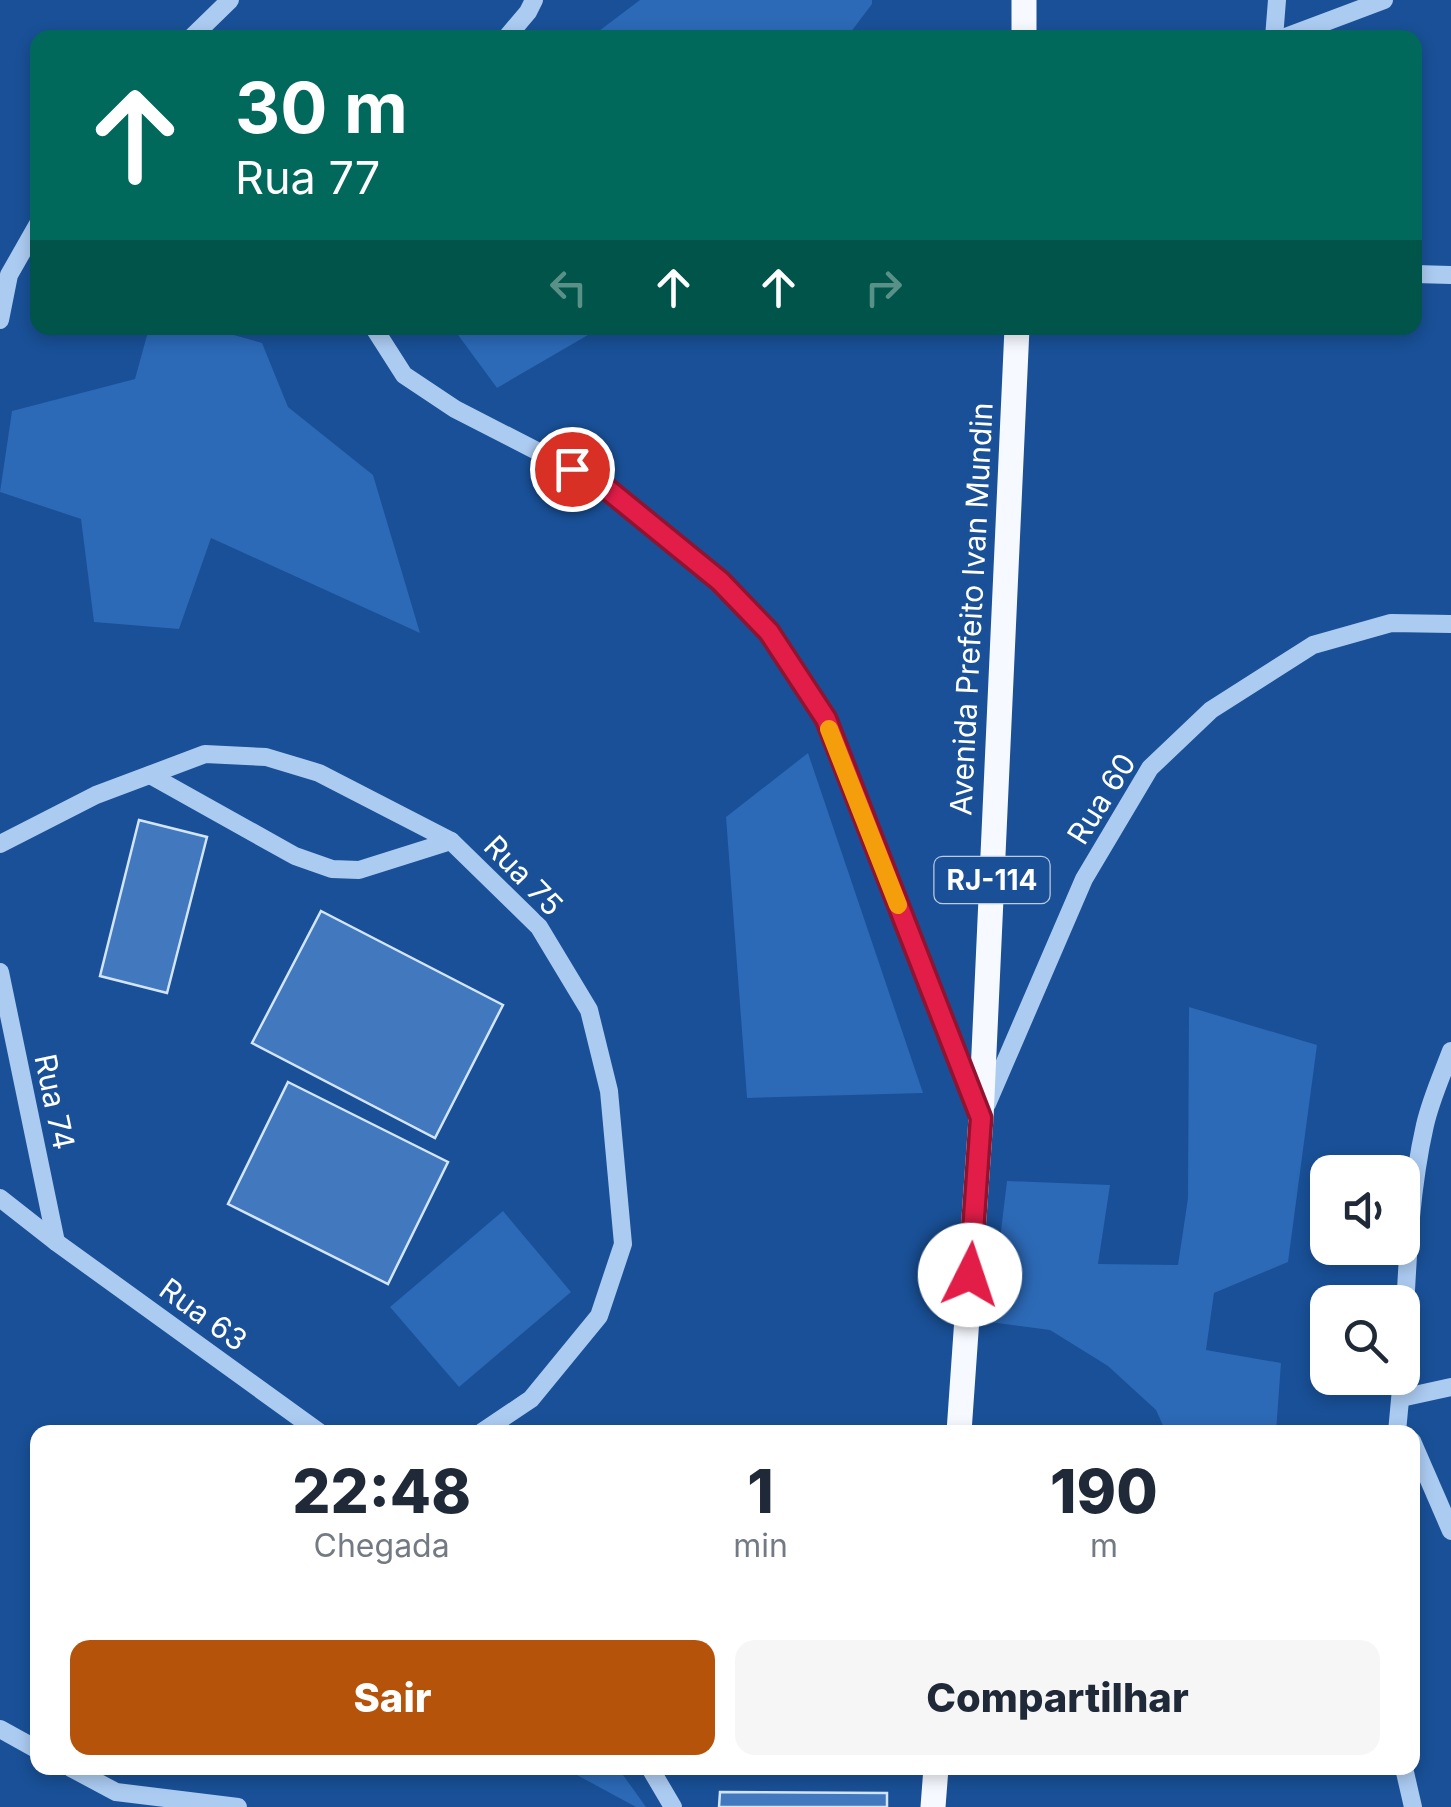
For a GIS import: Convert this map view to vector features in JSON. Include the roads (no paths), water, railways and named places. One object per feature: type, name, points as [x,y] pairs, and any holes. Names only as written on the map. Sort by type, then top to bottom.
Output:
[{"type":"main road","points":[[1024,0],[1024,30]]},
{"type":"main road","name":"Avenida Prefeito Ivan Mundin","points":[[959,1425],[981,1118],[1017,335]]},
{"type":"main road","points":[[933,1807],[935,1775]]},
{"type":"street","points":[[200,30],[230,0]]},
{"type":"street","points":[[513,30],[534,0]]},
{"type":"street","points":[[1275,30],[1278,0]]},
{"type":"street","points":[[1304,30],[1384,0]]},
{"type":"street","points":[[0,320],[9,275],[30,238]]},
{"type":"street","points":[[1422,274],[1451,276]]},
{"type":"street","points":[[378,335],[404,375],[455,409],[601,484],[720,581],[769,632],[826,719],[981,1118]]},
{"type":"street","name":"Rua 60","points":[[981,1118],[1084,879],[1150,768],[1211,710],[1312,645],[1391,622],[1451,624]]},
{"type":"street","name":"Rua 75","points":[[0,844],[96,795],[205,754],[266,757],[319,773],[451,841],[539,927],[589,1010],[609,1091],[623,1244],[599,1316],[531,1399],[492,1425]]},
{"type":"street","points":[[150,775],[295,856],[332,869],[359,870],[451,841]]},
{"type":"street","name":"Rua 74","points":[[0,972],[56,1242]]},
{"type":"street","points":[[1407,1285],[1421,1146],[1451,1051]]},
{"type":"street","name":"Rua 63","points":[[0,1198],[308,1425]]},
{"type":"street","points":[[1401,1405],[1451,1387]]},
{"type":"street","points":[[1399,1425],[1401,1395]]},
{"type":"street","points":[[1401,1405],[1407,1425]]},
{"type":"street","points":[[1420,1459],[1451,1531]]},
{"type":"street","points":[[0,1730],[30,1746]]},
{"type":"street","points":[[84,1775],[116,1792],[238,1807]]},
{"type":"street","points":[[654,1775],[673,1807]]},
{"type":"street","points":[[1406,1775],[1413,1807]]}]
